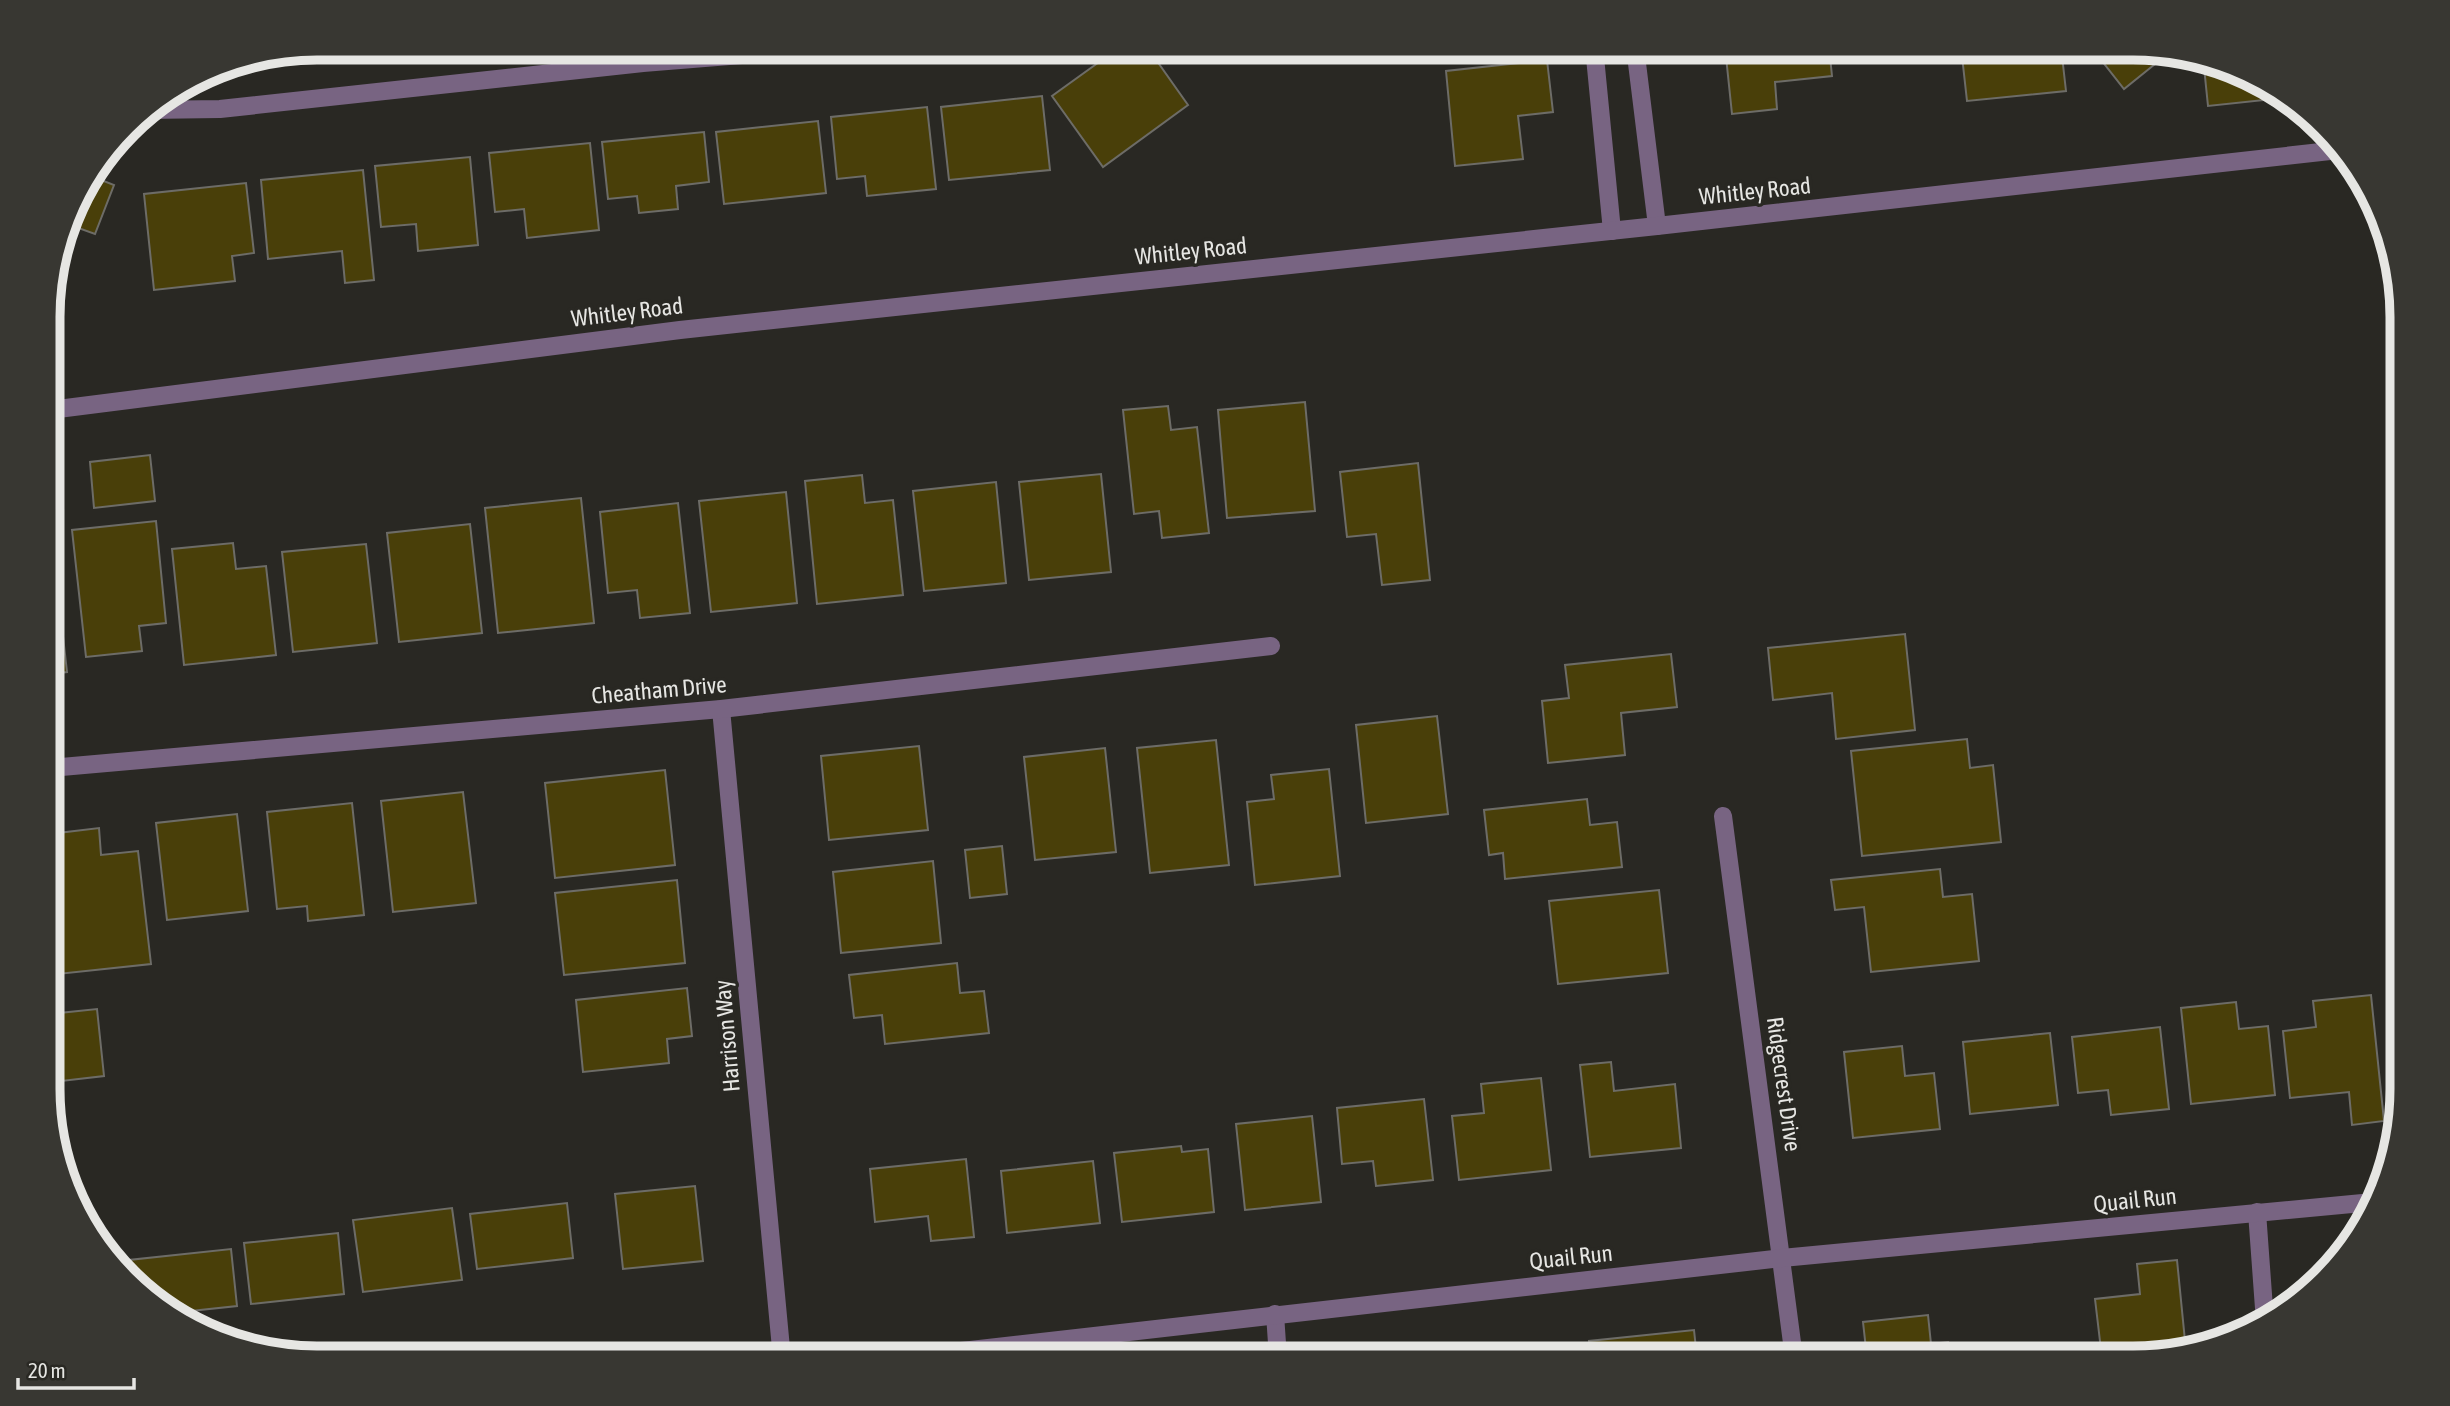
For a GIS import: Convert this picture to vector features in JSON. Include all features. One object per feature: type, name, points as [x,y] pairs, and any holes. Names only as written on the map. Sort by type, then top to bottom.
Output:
[{"type":"street","points":[[165,110],[220,109],[680,60]]},
{"type":"street","points":[[1595,60],[1612,231]]},
{"type":"street","points":[[1637,60],[1657,226]]},
{"type":"street","name":"Whitley Road","points":[[60,409],[680,330],[2330,151]]},
{"type":"street","name":"Cheatham Drive","points":[[60,767],[721,709],[1271,646]]},
{"type":"street","name":"Harrison Way","points":[[721,709],[781,1346]]},
{"type":"street","name":"Ridgecrest Drive","points":[[1723,816],[1793,1346]]},
{"type":"street","name":"Quail Run","points":[[1002,1346],[1782,1258],[2364,1203]]},
{"type":"street","points":[[2257,1212],[2264,1311]]},
{"type":"street","points":[[1275,1314],[1277,1346]]},
{"type":"building","points":[[1102,60],[1156,60],[1188,105],[1103,167],[1052,96]]},
{"type":"building","points":[[1547,60],[1553,112],[1518,116],[1523,159],[1455,166],[1446,71]]},
{"type":"building","points":[[1726,60],[1830,60],[1832,76],[1775,82],[1777,109],[1732,114]]},
{"type":"building","points":[[1843,60],[1871,60],[1843,63]]},
{"type":"building","points":[[1962,60],[2062,60],[2066,91],[1967,101]]},
{"type":"building","points":[[2101,60],[2159,61],[2124,89]]},
{"type":"building","points":[[2204,69],[2232,79],[2270,99],[2208,106]]},
{"type":"building","points":[[1042,96],[1050,170],[949,180],[941,107]]},
{"type":"building","points":[[927,107],[936,189],[867,196],[865,176],[837,179],[831,117]]},
{"type":"building","points":[[818,121],[826,193],[724,204],[716,132]]},
{"type":"building","points":[[704,132],[709,182],[676,186],[678,209],[639,213],[637,196],[608,199],[602,142]]},
{"type":"building","points":[[590,143],[599,230],[527,238],[524,209],[495,212],[489,153]]},
{"type":"building","points":[[470,157],[478,245],[418,251],[416,224],[381,227],[375,166]]},
{"type":"building","points":[[363,170],[374,280],[345,283],[342,251],[268,259],[261,180]]},
{"type":"building","points":[[100,179],[114,185],[95,234],[76,227]]},
{"type":"building","points":[[246,183],[254,253],[232,256],[235,281],[154,290],[144,194]]},
{"type":"building","points":[[1305,402],[1315,511],[1227,518],[1218,410]]},
{"type":"building","points":[[1168,406],[1171,430],[1197,427],[1209,533],[1162,538],[1159,511],[1134,514],[1123,410]]},
{"type":"building","points":[[150,455],[155,501],[94,508],[90,462]]},
{"type":"building","points":[[1418,463],[1430,580],[1382,585],[1376,534],[1347,537],[1340,472]]},
{"type":"building","points":[[1101,474],[1111,572],[1029,580],[1019,482]]},
{"type":"building","points":[[862,475],[865,503],[893,500],[903,595],[817,604],[805,481]]},
{"type":"building","points":[[996,482],[1006,583],[924,591],[913,491]]},
{"type":"building","points":[[786,492],[797,603],[711,612],[699,501]]},
{"type":"building","points":[[581,498],[594,623],[498,633],[485,508]]},
{"type":"building","points":[[678,503],[690,613],[640,618],[637,590],[608,593],[600,512]]},
{"type":"building","points":[[156,521],[166,623],[139,626],[142,651],[86,657],[72,530]]},
{"type":"building","points":[[470,524],[482,633],[399,642],[387,533]]},
{"type":"building","points":[[233,543],[236,569],[266,566],[276,655],[184,665],[172,549]]},
{"type":"building","points":[[366,544],[377,643],[293,652],[282,552]]},
{"type":"building","points":[[60,610],[67,672],[60,673]]},
{"type":"building","points":[[1905,634],[1915,730],[1836,739],[1832,693],[1773,700],[1768,648]]},
{"type":"building","points":[[1671,654],[1677,707],[1621,713],[1625,755],[1548,763],[1542,701],[1569,698],[1565,665]]},
{"type":"building","points":[[1437,716],[1448,814],[1366,823],[1356,725]]},
{"type":"building","points":[[1967,739],[1970,768],[1993,765],[2001,842],[1862,856],[1851,751]]},
{"type":"building","points":[[1216,740],[1229,865],[1150,873],[1137,748]]},
{"type":"building","points":[[919,746],[928,830],[829,840],[821,756]]},
{"type":"building","points":[[1105,748],[1116,852],[1035,860],[1024,757]]},
{"type":"building","points":[[1329,769],[1340,876],[1255,885],[1247,802],[1274,799],[1271,775]]},
{"type":"building","points":[[665,770],[675,865],[555,878],[545,783]]},
{"type":"building","points":[[463,792],[476,903],[393,912],[381,801]]},
{"type":"building","points":[[1587,799],[1590,825],[1617,822],[1622,867],[1505,879],[1503,853],[1489,855],[1484,810]]},
{"type":"building","points":[[352,803],[364,915],[308,921],[307,906],[277,909],[267,812]]},
{"type":"building","points":[[237,814],[248,911],[167,920],[156,823]]},
{"type":"building","points":[[99,828],[101,855],[138,851],[151,964],[60,974],[60,833]]},
{"type":"building","points":[[1002,846],[1007,894],[970,898],[965,850]]},
{"type":"building","points":[[933,861],[941,943],[841,953],[833,872]]},
{"type":"building","points":[[1940,869],[1943,897],[1972,894],[1979,961],[1871,972],[1864,907],[1835,910],[1831,880]]},
{"type":"building","points":[[677,880],[685,963],[564,975],[555,893]]},
{"type":"building","points":[[1659,890],[1668,973],[1558,984],[1549,901]]},
{"type":"building","points":[[957,963],[960,993],[984,991],[989,1033],[885,1044],[882,1015],[854,1018],[849,975]]},
{"type":"building","points":[[687,988],[692,1036],[667,1039],[669,1063],[583,1072],[576,1000]]},
{"type":"building","points":[[2371,995],[2384,1121],[2352,1125],[2349,1092],[2290,1098],[2283,1031],[2316,1027],[2313,1001]]},
{"type":"building","points":[[2236,1002],[2239,1029],[2268,1026],[2275,1095],[2191,1104],[2181,1008]]},
{"type":"building","points":[[97,1009],[104,1076],[60,1081],[60,1013]]},
{"type":"building","points":[[2160,1027],[2169,1109],[2111,1115],[2108,1090],[2078,1093],[2072,1037]]},
{"type":"building","points":[[2050,1033],[2058,1105],[1970,1114],[1963,1042]]},
{"type":"building","points":[[1902,1046],[1905,1076],[1934,1073],[1940,1129],[1853,1138],[1844,1052]]},
{"type":"building","points":[[1611,1062],[1614,1091],[1675,1084],[1681,1148],[1590,1157],[1580,1065]]},
{"type":"building","points":[[1541,1078],[1551,1170],[1459,1180],[1452,1116],[1484,1113],[1481,1084]]},
{"type":"building","points":[[1424,1099],[1433,1180],[1376,1186],[1373,1161],[1342,1164],[1337,1108]]},
{"type":"building","points":[[1312,1116],[1321,1202],[1245,1210],[1236,1124]]},
{"type":"building","points":[[1181,1146],[1182,1152],[1208,1149],[1214,1212],[1122,1222],[1114,1153]]},
{"type":"building","points":[[966,1159],[974,1237],[931,1241],[928,1216],[875,1222],[870,1169]]},
{"type":"building","points":[[1093,1161],[1100,1223],[1007,1233],[1001,1171]]},
{"type":"building","points":[[695,1186],[703,1261],[623,1269],[615,1194]]},
{"type":"building","points":[[567,1203],[573,1258],[477,1269],[470,1214]]},
{"type":"building","points":[[452,1208],[462,1280],[363,1292],[353,1220]]},
{"type":"building","points":[[338,1233],[344,1294],[251,1304],[244,1243]]},
{"type":"building","points":[[231,1249],[237,1306],[187,1311],[147,1283],[130,1266],[129,1260]]},
{"type":"building","points":[[2177,1260],[2185,1342],[2150,1346],[2101,1346],[2095,1299],[2140,1294],[2137,1264]]},
{"type":"building","points":[[1928,1315],[1931,1344],[1948,1342],[1948,1346],[1866,1346],[1863,1322]]},
{"type":"building","points":[[1694,1330],[1696,1346],[1589,1346],[1589,1341]]}]
